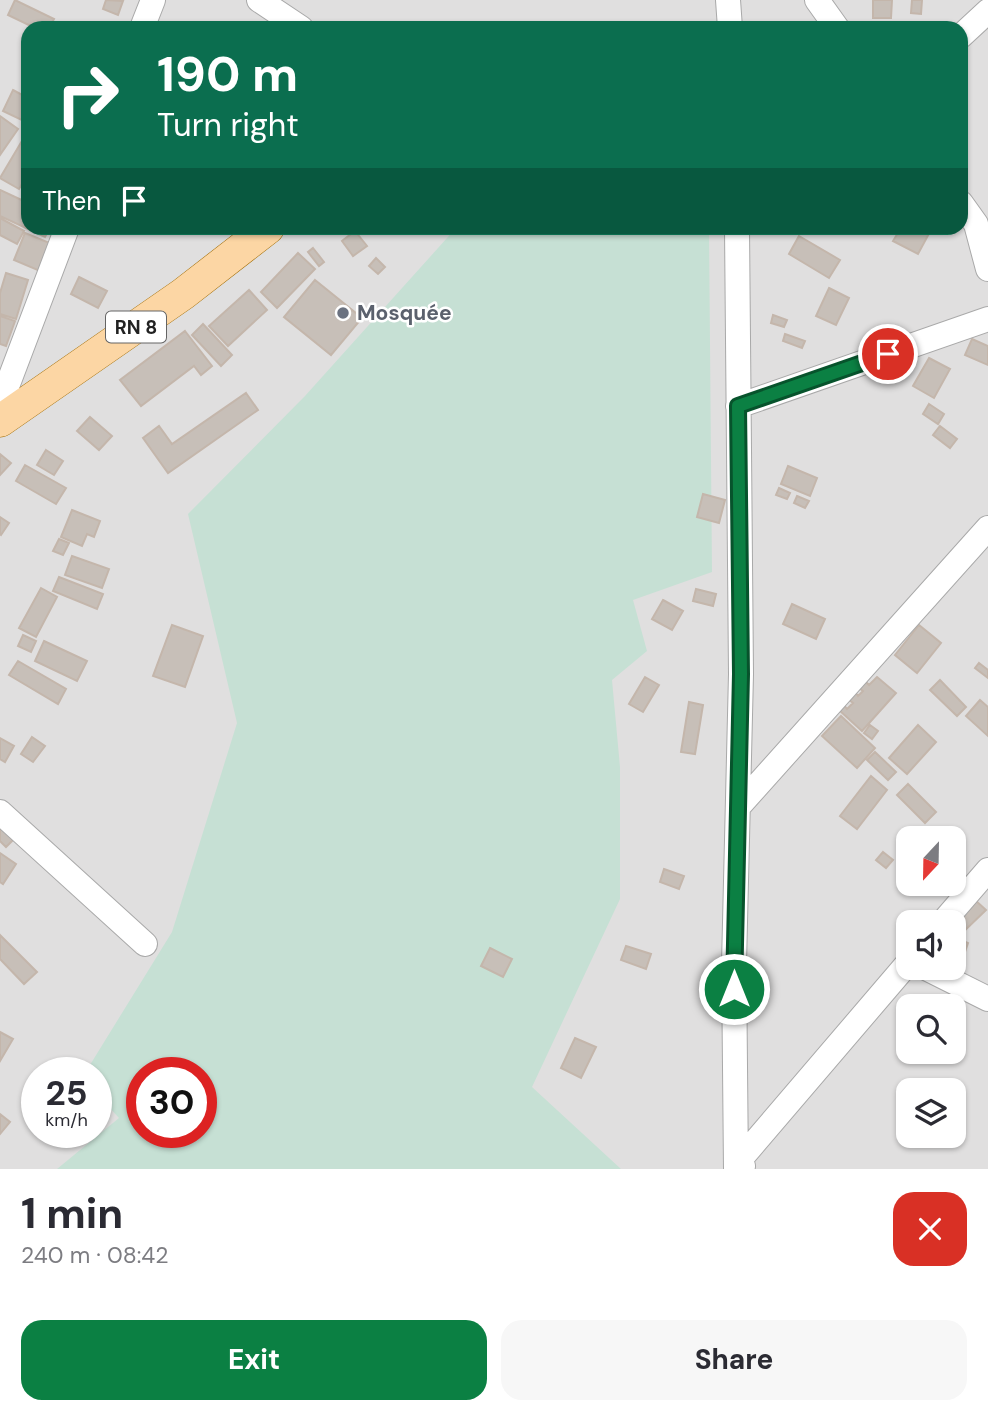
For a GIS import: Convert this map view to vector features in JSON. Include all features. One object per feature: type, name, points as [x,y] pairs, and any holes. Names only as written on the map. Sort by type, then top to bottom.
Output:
[{"type":"main road","name":"RN 8","points":[[0,421],[183,294],[259,235]]},
{"type":"street","points":[[145,21],[153,0]]},
{"type":"street","points":[[259,0],[290,21]]},
{"type":"street","points":[[729,0],[730,21]]},
{"type":"street","points":[[817,0],[832,21]]},
{"type":"street","points":[[968,30],[988,11]]},
{"type":"street","points":[[968,213],[976,224],[988,269]]},
{"type":"street","points":[[0,405],[64,235]]},
{"type":"street","points":[[737,235],[741,674],[734,964],[741,1167]]},
{"type":"street","points":[[738,406],[988,319]]},
{"type":"street","points":[[738,807],[988,528]]},
{"type":"street","points":[[0,812],[145,944]]},
{"type":"street","points":[[953,910],[988,870]]},
{"type":"street","points":[[741,1167],[896,977]]},
{"type":"street","points":[[950,980],[988,999]]},
{"type":"shaded area","points":[[0,0],[988,0],[988,1169],[0,1169]]},
{"type":"green space","points":[[450,235],[709,235],[712,572],[633,600],[647,651],[612,680],[620,767],[620,899],[532,1087],[621,1169],[57,1169],[83,1148],[112,1148],[112,1124],[119,1118],[112,1110],[112,1057],[95,1057],[172,932],[237,723],[188,514],[305,396]]},
{"type":"building","points":[[15,0],[54,19],[21,21],[8,15]]},
{"type":"building","points":[[106,0],[123,1],[118,15],[103,9]]},
{"type":"building","points":[[873,0],[892,0],[891,18],[873,18]]},
{"type":"building","points":[[912,0],[922,0],[921,14],[911,13]]},
{"type":"building","points":[[13,90],[21,94],[21,120],[3,111]]},
{"type":"building","points":[[0,116],[18,129],[0,155]]},
{"type":"building","points":[[21,142],[21,186],[19,189],[0,178]]},
{"type":"building","points":[[0,190],[21,200],[21,226],[0,216]]},
{"type":"building","points":[[0,218],[21,229],[22,235],[17,244],[0,235]]},
{"type":"building","points":[[24,235],[52,244],[40,271],[14,260]]},
{"type":"building","points":[[350,235],[358,235],[367,246],[353,256],[342,241]]},
{"type":"building","points":[[897,235],[928,235],[918,254],[893,241]]},
{"type":"building","points":[[799,236],[840,260],[829,278],[789,254]]},
{"type":"building","points":[[313,248],[324,262],[319,266],[308,252]]},
{"type":"building","points":[[298,253],[315,269],[277,308],[261,292]]},
{"type":"building","points":[[376,258],[385,267],[378,274],[369,266]]},
{"type":"building","points":[[6,273],[28,280],[16,319],[0,314],[0,293]]},
{"type":"building","points":[[79,277],[107,291],[98,308],[71,294]]},
{"type":"building","points":[[315,280],[362,318],[331,355],[284,317]]},
{"type":"building","points":[[829,288],[849,298],[836,325],[816,316]]},
{"type":"building","points":[[249,290],[267,310],[228,346],[209,326]]},
{"type":"building","points":[[773,315],[787,320],[784,327],[771,323]]},
{"type":"building","points":[[0,316],[15,321],[6,346],[0,344]]},
{"type":"building","points":[[203,324],[232,355],[221,366],[192,335]]},
{"type":"building","points":[[185,331],[212,366],[201,375],[194,366],[141,406],[120,380]]},
{"type":"building","points":[[785,334],[805,341],[802,348],[783,341]]},
{"type":"building","points":[[972,339],[988,346],[988,365],[965,355]]},
{"type":"building","points":[[929,358],[950,369],[934,398],[913,386]]},
{"type":"building","points":[[246,393],[258,410],[168,473],[143,438],[159,426],[172,444]]},
{"type":"building","points":[[929,404],[944,414],[938,424],[923,414]]},
{"type":"building","points":[[90,417],[112,436],[99,450],[77,431]]},
{"type":"building","points":[[940,426],[957,439],[950,448],[933,435]]},
{"type":"building","points":[[46,450],[63,461],[54,475],[37,465]]},
{"type":"building","points":[[0,454],[11,463],[0,475]]},
{"type":"building","points":[[25,465],[66,488],[56,504],[16,481]]},
{"type":"building","points":[[788,466],[817,478],[810,496],[781,484]]},
{"type":"building","points":[[779,488],[790,493],[787,499],[776,495]]},
{"type":"building","points":[[703,494],[725,500],[719,523],[697,517]]},
{"type":"building","points":[[797,496],[809,501],[805,508],[794,503]]},
{"type":"building","points":[[72,510],[100,521],[94,537],[87,534],[82,546],[61,537]]},
{"type":"building","points":[[0,517],[9,523],[1,535],[0,534]]},
{"type":"building","points":[[59,539],[69,543],[63,555],[53,551]]},
{"type":"building","points":[[72,556],[109,569],[102,588],[65,575]]},
{"type":"building","points":[[59,577],[103,594],[97,609],[53,591]]},
{"type":"building","points":[[41,588],[57,597],[36,637],[19,628]]},
{"type":"building","points":[[696,589],[716,594],[713,606],[693,601]]},
{"type":"building","points":[[663,600],[683,611],[672,630],[652,619]]},
{"type":"building","points":[[792,604],[825,619],[816,639],[783,624]]},
{"type":"building","points":[[172,625],[203,636],[185,687],[153,676]]},
{"type":"building","points":[[919,625],[941,643],[917,673],[895,655]]},
{"type":"building","points":[[23,635],[36,641],[31,652],[18,646]]},
{"type":"building","points":[[44,641],[87,661],[77,681],[35,661]]},
{"type":"building","points":[[18,661],[66,689],[58,704],[9,675]]},
{"type":"building","points":[[979,663],[988,670],[988,678],[975,668]]},
{"type":"building","points":[[645,677],[659,685],[643,712],[629,704]]},
{"type":"building","points":[[877,677],[896,693],[862,731],[839,710],[844,705],[847,709],[853,703],[848,699],[855,692],[858,696],[863,691],[859,688],[865,681],[869,685]]},
{"type":"building","points":[[940,680],[966,707],[957,716],[930,690]]},
{"type":"building","points":[[980,700],[988,707],[988,736],[966,716]]},
{"type":"building","points":[[689,702],[703,705],[695,754],[681,752]]},
{"type":"building","points":[[841,716],[875,748],[857,768],[822,736]]},
{"type":"building","points":[[870,725],[878,731],[872,739],[864,733]]},
{"type":"building","points":[[918,725],[936,742],[907,774],[889,758]]},
{"type":"building","points":[[32,737],[45,746],[33,762],[21,754]]},
{"type":"building","points":[[0,738],[14,746],[5,762],[0,759]]},
{"type":"building","points":[[875,752],[896,772],[888,780],[867,760]]},
{"type":"building","points":[[871,776],[887,790],[857,829],[840,816]]},
{"type":"building","points":[[908,784],[936,812],[925,823],[897,795]]},
{"type":"building","points":[[0,819],[18,835],[6,847],[0,841]]},
{"type":"building","points":[[883,852],[893,860],[886,868],[876,860]]},
{"type":"building","points":[[0,853],[16,864],[3,884],[0,882]]},
{"type":"building","points":[[664,869],[684,876],[679,889],[660,882]]},
{"type":"building","points":[[975,900],[986,910],[966,929],[966,912]]},
{"type":"building","points":[[0,935],[37,972],[24,984],[0,959]]},
{"type":"building","points":[[626,946],[651,954],[646,969],[621,960]]},
{"type":"building","points":[[490,948],[512,959],[503,977],[481,966]]},
{"type":"building","points":[[0,1032],[13,1039],[0,1061]]},
{"type":"building","points":[[575,1038],[596,1047],[581,1078],[561,1068]]},
{"type":"building","points":[[0,1114],[10,1122],[0,1134]]},
{"type":"place","name":"Mosquée","points":[[343,313]]},
{"type":"route","points":[[734,989],[741,674],[738,406],[888,354]]}]
